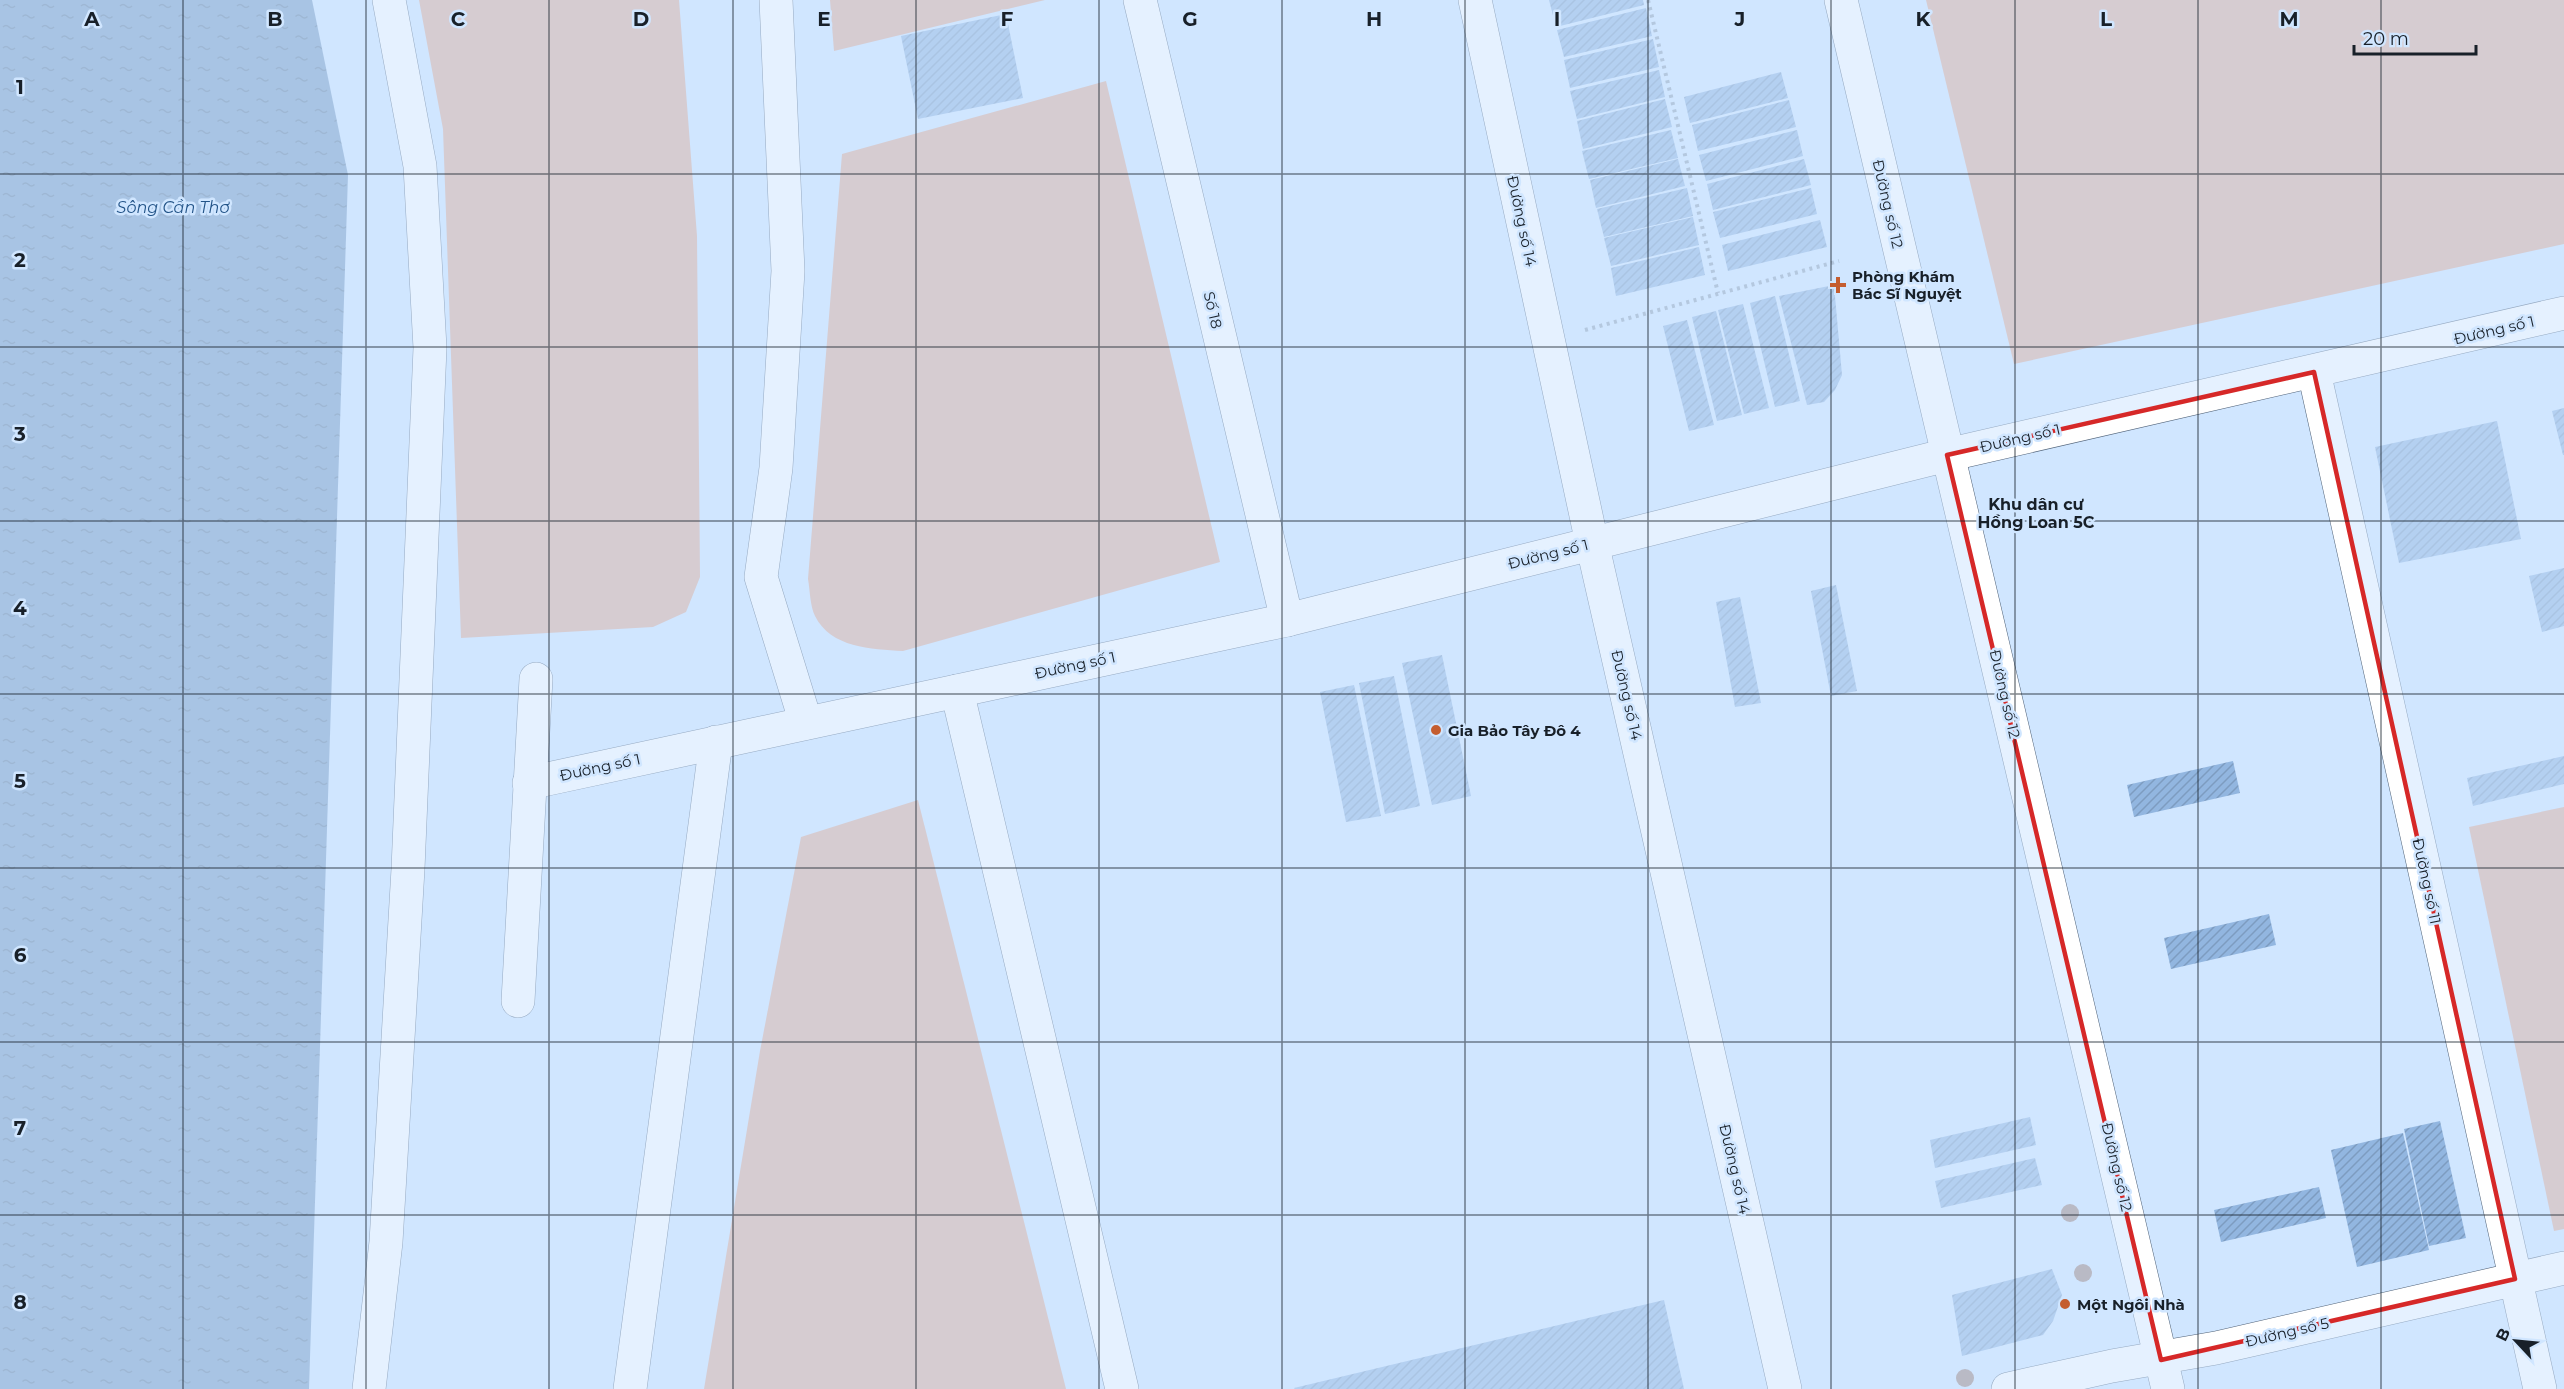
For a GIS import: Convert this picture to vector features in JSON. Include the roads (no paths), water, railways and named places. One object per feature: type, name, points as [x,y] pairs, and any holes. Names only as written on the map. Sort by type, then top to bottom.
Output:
[{"type":"street","points":[[369,1389],[386,1242],[408,857],[430,348],[420,166],[389,0]]},
{"type":"street","points":[[776,0],[788,271],[776,468],[761,577],[806,723]]},
{"type":"street","name":"Số 18","points":[[1140,0],[1287,620]]},
{"type":"street","name":"Đường số 14","points":[[1474,0],[1592,543],[1785,1389]]},
{"type":"street","name":"Đường số 12","points":[[1840,0],[2164,1374]]},
{"type":"street","name":"Đường số 1","points":[[529,783],[1287,620],[1947,455],[2564,313]]},
{"type":"street","name":"Đường số 11","points":[[2314,372],[2540,1389]]},
{"type":"street","points":[[518,1001],[536,679]]},
{"type":"street","points":[[957,691],[1122,1389]]},
{"type":"street","points":[[630,1389],[716,742]]},
{"type":"street","name":"Đường số 5","points":[[2008,1389],[2112,1366],[2164,1374],[2515,1279],[2564,1268]]},
{"type":"water","name":"Sông Cần Thơ","points":[[0,0],[312,0],[348,175],[309,1389],[0,1389]]},
{"type":"place","name":"Phòng Khám Bác Sĩ Nguyệt","points":[[1838,285]]},
{"type":"place","name":"Gia Bảo Tây Đô 4","points":[[1436,730]]},
{"type":"place","name":"Một Ngôi Nhà","points":[[2065,1304]]},
{"type":"district","name":"Khu dân cư Hồng Loan 5C","points":[[2036,513]]}]
